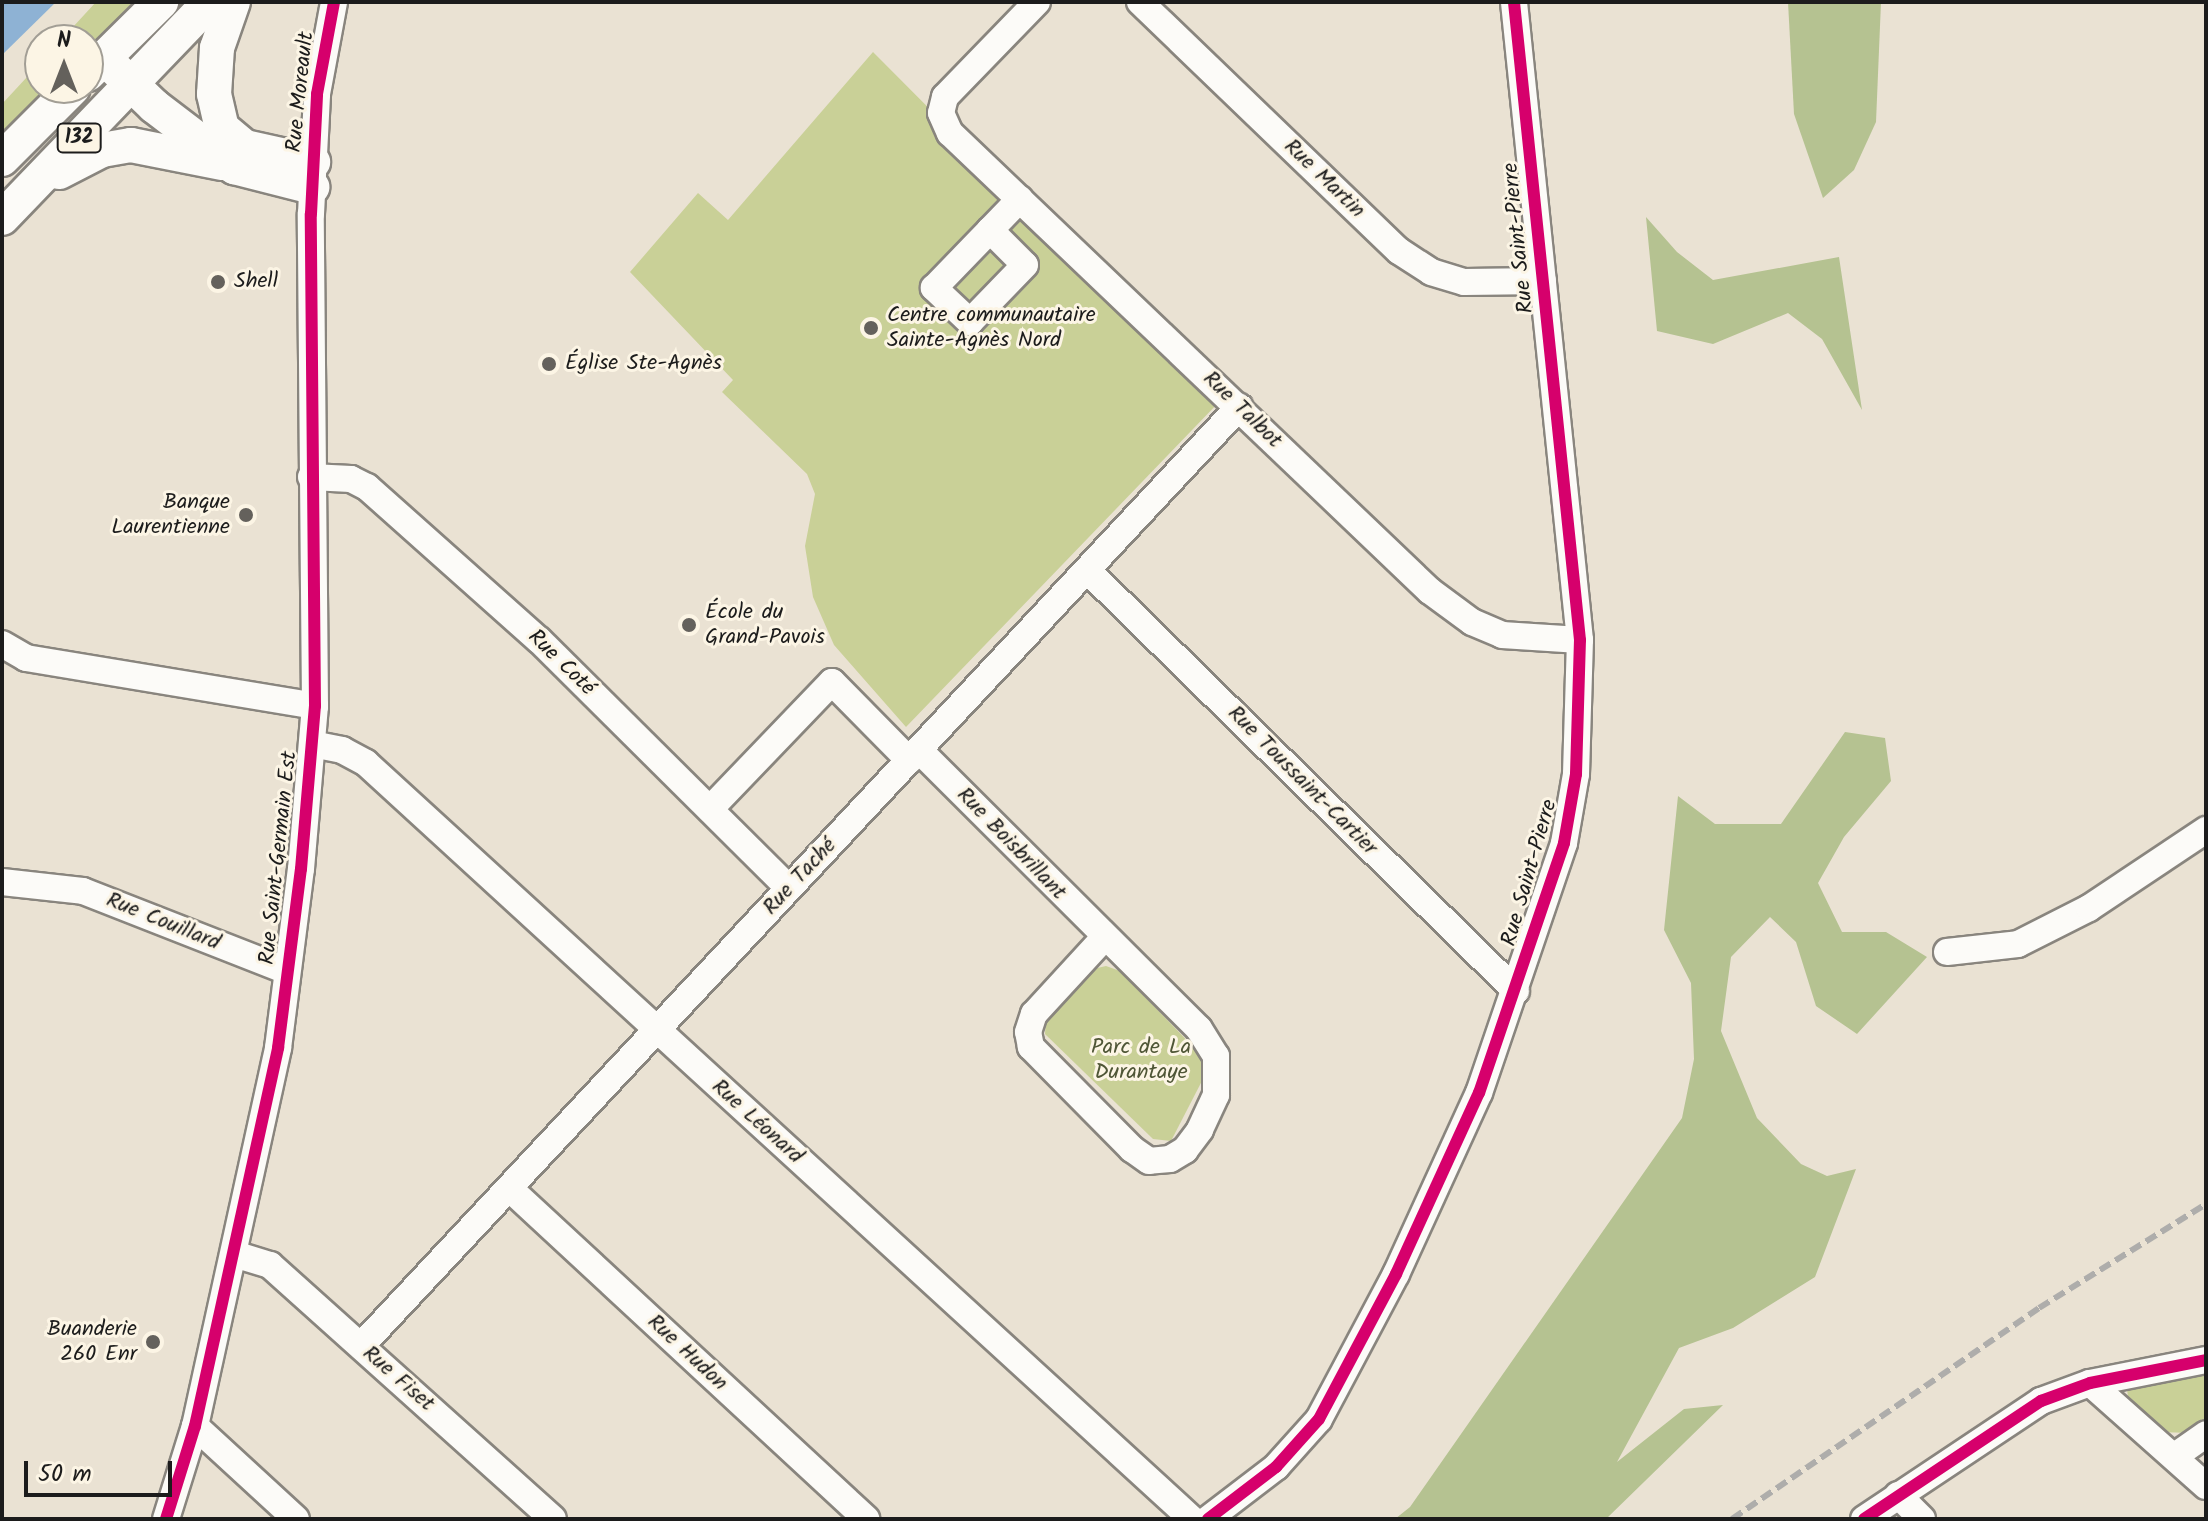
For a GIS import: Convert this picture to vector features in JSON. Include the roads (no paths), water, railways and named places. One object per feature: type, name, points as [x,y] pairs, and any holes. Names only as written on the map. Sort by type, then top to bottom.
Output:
[{"type":"main road","points":[[104,58],[161,2]]},
{"type":"main road","name":"132","points":[[2,218],[210,2]]},
{"type":"main road","points":[[233,2],[217,48],[214,94],[222,128],[240,157]]},
{"type":"main road","points":[[104,71],[129,85],[194,133],[240,157]]},
{"type":"main road","name":"132","points":[[2,159],[57,104]]},
{"type":"main road","points":[[28,190],[85,157],[117,146],[159,147],[240,157],[313,174]]},
{"type":"street","name":"Rue Moreault","points":[[313,174],[317,94],[334,2]]},
{"type":"street","name":"Rue Talbot","points":[[1037,2],[945,97],[941,113],[950,133],[1430,591],[1472,622],[1502,635],[1580,640]]},
{"type":"street","name":"Rue Martin","points":[[1140,2],[1399,251],[1431,272],[1464,282],[1543,281]]},
{"type":"street","name":"Rue Saint-Pierre","points":[[1208,1519],[1276,1467],[1319,1419],[1402,1260],[1479,1093],[1516,991],[1567,829],[1576,774],[1580,640],[1514,2]]},
{"type":"street","name":"Rue Saint-Germain Est","points":[[166,1519],[195,1426],[278,1048],[312,744],[315,706],[311,477],[313,174]]},
{"type":"street","points":[[990,230],[1020,199]]},
{"type":"street","name":"Rue Taché","points":[[361,1346],[1239,407]]},
{"type":"street","name":"Rue Coté","points":[[311,477],[351,479],[367,487],[539,640],[789,888]]},
{"type":"street","name":"Rue Toussaint-Cartier","points":[[1087,570],[1516,991]]},
{"type":"street","points":[[2,644],[26,658],[315,706]]},
{"type":"street","name":"Rue Boisbrillant","points":[[710,809],[832,682],[914,755],[1199,1029],[1216,1056],[1216,1095],[1200,1130],[1170,1159],[1149,1161],[1132,1149],[1031,1047],[1028,1032],[1034,1014],[1103,939]]},
{"type":"street","name":"Rue Léonard","points":[[312,744],[342,750],[366,763],[1192,1519]]},
{"type":"street","points":[[1947,952],[2018,944],[2089,908],[2206,830]]},
{"type":"street","name":"Rue Couillard","points":[[2,882],[83,891],[287,971]]},
{"type":"street","name":"Rue Hudon","points":[[509,1188],[866,1519]]},
{"type":"street","name":"Rue Fiset","points":[[234,1254],[270,1265],[553,1519]]},
{"type":"street","points":[[1864,1519],[2017,1414],[2090,1383],[2206,1360]]},
{"type":"street","points":[[2090,1383],[2206,1486]]},
{"type":"street","points":[[195,1426],[296,1519]]},
{"type":"street","points":[[2175,1456],[2206,1434]]},
{"type":"street","points":[[1898,1495],[1922,1519]]},
{"type":"water","points":[[2,2],[56,2],[34,24],[24,24],[24,33],[2,55]]},
{"type":"railway","points":[[1732,1519],[2039,1308],[2206,1204]]},
{"type":"place","name":"Shell","points":[[218,282]]},
{"type":"place","name":"Centre communautaire Sainte-Agnès Nord","points":[[871,328]]},
{"type":"place","name":"Église Ste-Agnès","points":[[549,364]]},
{"type":"place","name":"Banque Laurentienne","points":[[246,515]]},
{"type":"place","name":"École du Grand-Pavois","points":[[689,625]]},
{"type":"place","name":"Buanderie 260 Enr","points":[[153,1342]]},
{"type":"park label","name":"Parc de La Durantaye","points":[[1141,1060]]}]
